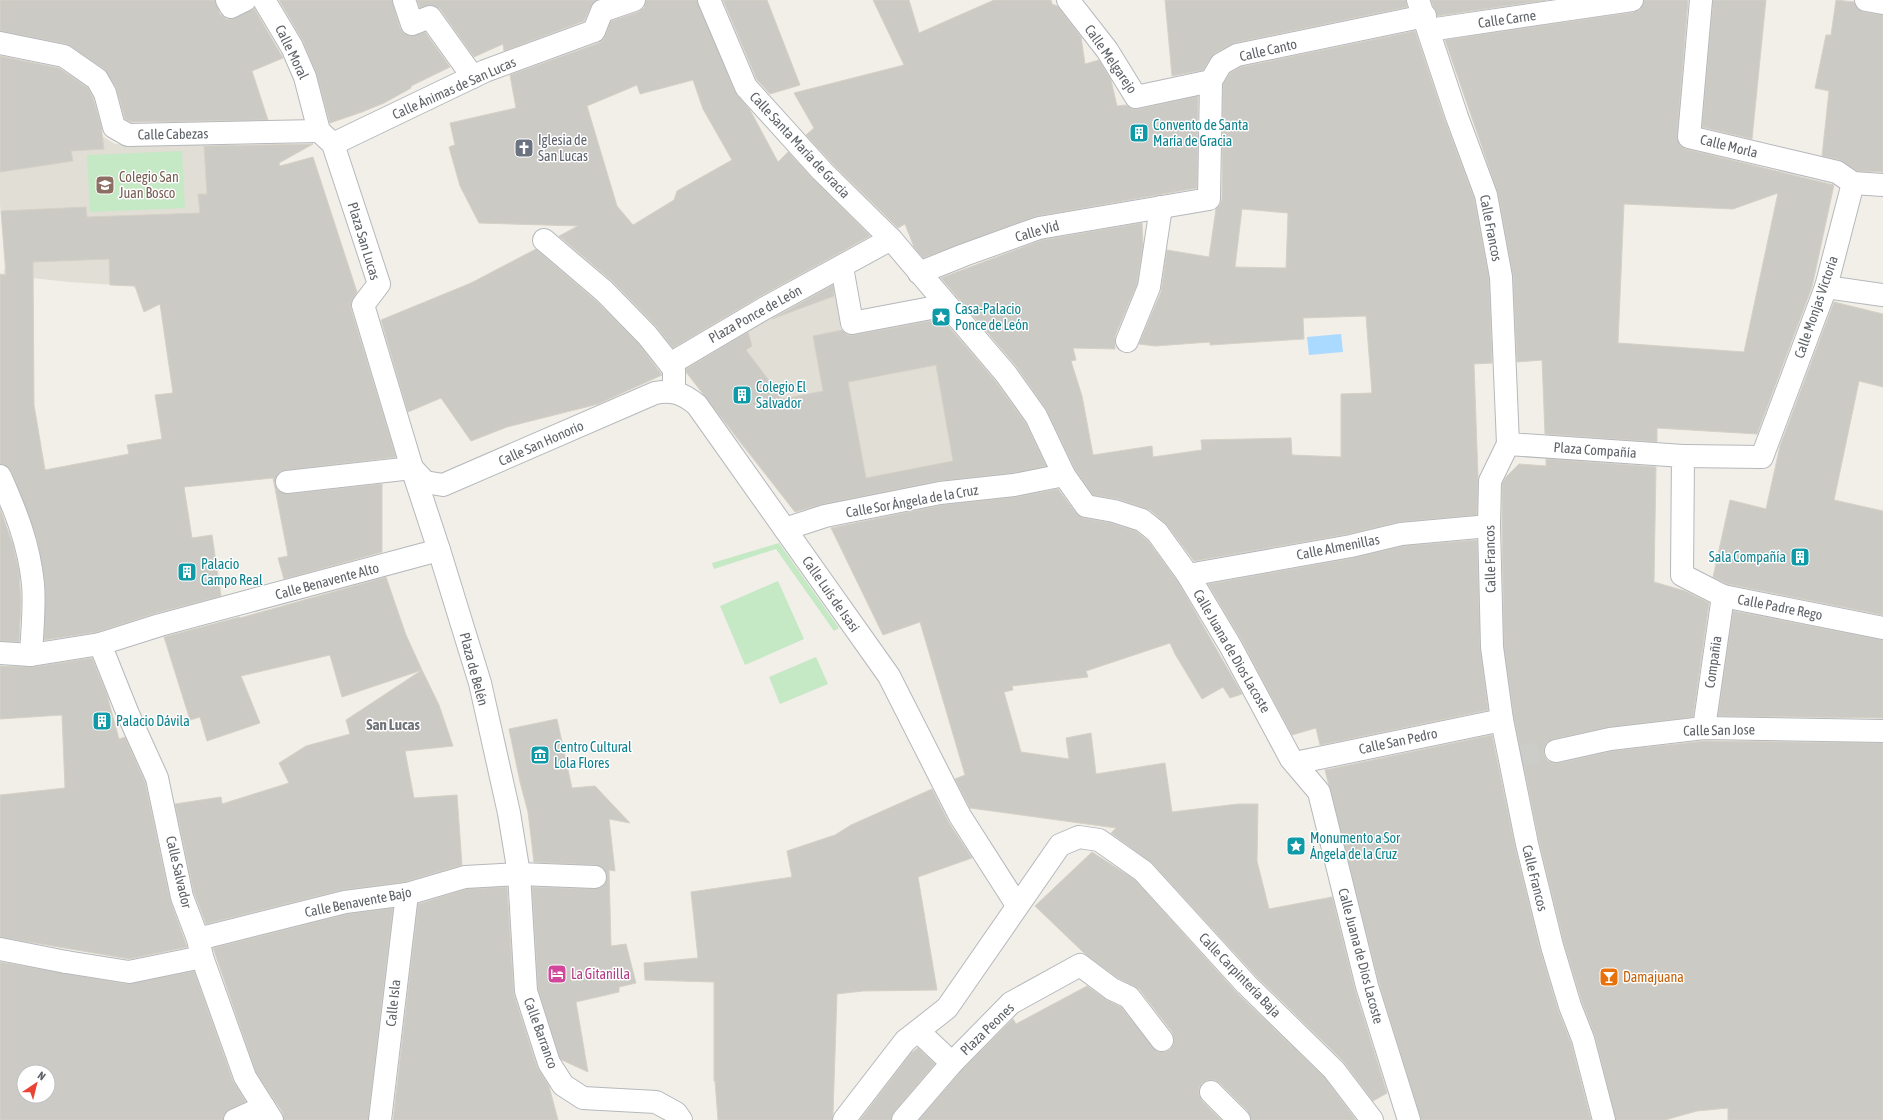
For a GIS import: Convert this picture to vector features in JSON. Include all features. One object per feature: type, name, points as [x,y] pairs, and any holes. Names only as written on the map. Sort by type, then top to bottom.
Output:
[{"type":"street","points":[[228,0],[231,7],[245,0]]},
{"type":"street","name":"Calle Moral","points":[[264,0],[292,47],[306,77],[326,137]]},
{"type":"street","points":[[404,0],[412,24],[430,17],[473,77]]},
{"type":"street","name":"Calle Ánimas de San Lucas","points":[[326,137],[473,77],[594,31],[602,11],[634,0]]},
{"type":"street","name":"Calle Santa María de Gracia","points":[[709,0],[746,87],[822,170],[891,239],[919,273]]},
{"type":"street","name":"Calle Melgarejo","points":[[1068,0],[1107,50],[1136,97],[1211,81]]},
{"type":"street","name":"Calle Carne","points":[[1424,15],[1632,0]]},
{"type":"street","name":"Calle Morla","points":[[1701,0],[1689,136],[1837,172],[1853,183]]},
{"type":"street","points":[[1866,0],[1883,3]]},
{"type":"street","name":"Calle Canto","points":[[1161,207],[1209,199],[1211,81],[1221,64],[1237,56],[1424,15]]},
{"type":"street","name":"Calle Francos","points":[[1424,15],[1457,117],[1486,195],[1501,277],[1508,444],[1490,481],[1489,526],[1492,647],[1502,720],[1513,756],[1527,844],[1552,946],[1570,1006],[1583,1040],[1604,1120]]},
{"type":"street","name":"Calle Cabezas","points":[[0,43],[64,56],[97,79],[105,93],[114,127],[128,135],[326,137]]},
{"type":"street","name":"Plaza San Lucas","points":[[326,137],[379,284],[363,305],[412,468]]},
{"type":"street","points":[[1853,183],[1883,185]]},
{"type":"street","name":"Calle Monjas Victoria","points":[[1762,457],[1826,287],[1853,183]]},
{"type":"street","points":[[1127,341],[1149,287],[1161,207]]},
{"type":"street","name":"Calle Vid","points":[[919,273],[1039,228],[1161,207]]},
{"type":"street","name":"Plaza Ponce de León","points":[[670,364],[759,312],[891,239]]},
{"type":"street","points":[[544,240],[604,291],[647,335],[674,369],[674,392]]},
{"type":"street","points":[[842,267],[852,323],[947,305]]},
{"type":"street","name":"Calle Juana de Dios Lacoste","points":[[919,273],[1014,384],[1036,416],[1064,475],[1086,506],[1114,511],[1142,520],[1157,532],[1188,575],[1231,647],[1295,763],[1319,792],[1367,986],[1409,1120]]},
{"type":"street","points":[[1826,287],[1883,295]]},
{"type":"street","name":"Calle San Honorio","points":[[412,468],[425,482],[443,486],[654,393],[674,392]]},
{"type":"street","name":"Calle Luis de Isasi","points":[[674,392],[688,397],[697,405],[889,676],[960,816],[1017,905]]},
{"type":"street","name":"Plaza Compañía","points":[[1508,444],[1683,456],[1762,457]]},
{"type":"street","name":"Calle Padre Rego","points":[[1683,456],[1682,575],[1722,596],[1883,628]]},
{"type":"street","points":[[287,482],[412,468]]},
{"type":"street","name":"Plaza de Belén","points":[[412,468],[440,550],[480,683],[509,813],[519,874]]},
{"type":"street","name":"Calle Sor Ángela de la Cruz","points":[[785,529],[825,516],[940,493],[1014,485],[1064,475]]},
{"type":"street","points":[[0,476],[20,520],[27,546],[33,585],[31,655]]},
{"type":"street","name":"Calle Almenillas","points":[[1188,575],[1351,546],[1401,534],[1489,526]]},
{"type":"street","name":"Calle Benavente Alto","points":[[0,653],[31,655],[100,644],[160,625],[440,550]]},
{"type":"street","name":"Compañia","points":[[1704,728],[1722,596]]},
{"type":"street","name":"Calle Salvador","points":[[100,644],[128,714],[157,778],[182,897],[245,1078],[268,1114]]},
{"type":"street","name":"Calle San Pedro","points":[[1295,763],[1502,720]]},
{"type":"street","name":"Calle San Jose","points":[[1556,750],[1610,739],[1704,728],[1883,731]]},
{"type":"street","name":"Calle Carpintería Baja","points":[[1017,905],[1060,845],[1079,837],[1099,840],[1143,872],[1246,984],[1334,1070],[1372,1120]]},
{"type":"street","name":"Calle Benavente Bajo","points":[[0,949],[66,962],[129,972],[345,902],[407,894],[465,877],[519,874],[595,877]]},
{"type":"street","name":"Calle Barranco","points":[[519,874],[526,991],[549,1063],[563,1085],[583,1098],[656,1102],[676,1113],[681,1120]]},
{"type":"street","name":"Calle Isla","points":[[380,1116],[389,1052],[391,1015],[407,894]]},
{"type":"street","points":[[844,1120],[905,1041],[947,1008],[1017,905]]},
{"type":"street","name":"Plaza Peones","points":[[918,1031],[952,1063],[1011,1003],[1080,965],[1112,990],[1129,998],[1162,1040]]},
{"type":"street","points":[[903,1120],[952,1063]]},
{"type":"street","points":[[1211,1092],[1239,1120]]},
{"type":"street","points":[[235,1120],[268,1114]]},
{"type":"shaded area","name":"Colegio San Juan Bosco","points":[[0,61],[63,71],[91,86],[102,136],[115,144],[204,141],[205,163],[218,193],[140,293],[133,286],[69,282],[4,275],[4,269],[9,270],[13,235],[3,235],[0,204]]},
{"type":"shaded area","name":"Colegio El Salvador","points":[[833,279],[841,330],[943,311],[1024,413],[1049,468],[795,512],[739,442],[681,365]]},
{"type":"green space","points":[[182,151],[185,208],[90,212],[87,155]]},
{"type":"green space","points":[[779,543],[839,628],[834,631],[776,549],[714,569],[712,563]]},
{"type":"green space","points":[[778,581],[804,639],[745,665],[720,606]]},
{"type":"green space","points":[[816,657],[828,684],[780,704],[769,677]]},
{"type":"water","points":[[1341,334],[1343,352],[1309,355],[1307,337]]},
{"type":"building","points":[[0,0],[215,0],[220,14],[226,19],[231,19],[254,8],[283,58],[252,71],[268,120],[131,122],[125,119],[116,87],[104,69],[67,44],[0,31]]},
{"type":"building","points":[[279,0],[392,0],[400,28],[404,33],[410,36],[425,32],[450,67],[411,86],[411,88],[384,103],[330,123],[316,72],[303,41]]},
{"type":"building","points":[[417,0],[597,0],[591,6],[584,21],[504,51],[503,44],[474,57],[440,9],[431,5],[420,8]]},
{"type":"building","points":[[646,0],[697,0],[735,92],[750,110],[778,162],[788,152],[870,236],[759,297],[673,348],[656,326],[613,282],[559,236],[578,226],[479,223],[460,186],[449,147],[455,145],[450,123],[516,108],[510,75],[599,43],[604,39],[611,21],[638,12],[644,8]],"holes":[[[693,80],[703,109],[732,160],[677,191],[674,200],[633,225],[617,206],[587,106],[637,85],[640,94]]]},
{"type":"building","points":[[723,0],[767,0],[800,85],[770,94],[757,80]]},
{"type":"building","name":"Convento de Santa María de Gracia","points":[[873,0],[909,0],[919,33],[994,0],[1051,0],[1052,4],[1057,6],[1081,37],[1085,64],[1099,60],[1111,80],[1117,106],[1126,105],[1132,109],[1139,109],[1198,96],[1197,188],[1037,216],[923,258],[914,247],[905,224],[898,228],[831,162],[806,135],[814,128],[794,93],[904,65]]},
{"type":"building","points":[[1165,0],[1406,0],[1407,7],[1234,43],[1215,53],[1203,70],[1172,76]]},
{"type":"building","points":[[1431,0],[1546,0],[1437,16]]},
{"type":"building","points":[[1644,0],[1688,0],[1677,136],[1681,146],[1686,149],[1834,185],[1812,287],[1757,434],[1657,428],[1657,442],[1545,434],[1542,360],[1517,362],[1513,276],[1498,193],[1445,40],[1640,10]],"holes":[[[1778,193],[1744,352],[1618,343],[1624,204],[1733,209]]]},
{"type":"building","points":[[1713,0],[1766,0],[1752,139],[1702,127]]},
{"type":"building","points":[[1836,0],[1854,2],[1858,9],[1863,12],[1883,15],[1883,172],[1857,171],[1840,160],[1822,156],[1829,91],[1815,88],[1826,35],[1831,35]]},
{"type":"building","points":[[1415,31],[1445,121],[1474,198],[1489,278],[1492,363],[1474,364],[1478,477],[1477,515],[1398,522],[1348,534],[1194,561],[1167,525],[1150,510],[1118,499],[1093,495],[1075,469],[1046,409],[1016,366],[941,278],[1042,240],[1142,223],[1143,245],[1137,284],[1115,336],[1115,349],[1073,348],[1076,360],[1071,361],[1082,396],[1093,455],[1152,446],[1153,457],[1202,450],[1201,440],[1291,438],[1292,455],[1341,457],[1341,394],[1372,393],[1366,316],[1303,318],[1304,339],[1210,345],[1210,342],[1155,346],[1139,344],[1161,292],[1167,250],[1209,257],[1216,209],[1220,205],[1222,199],[1223,84],[1230,73],[1241,67]],"holes":[[[1242,209],[1288,213],[1286,268],[1235,267]]]},
{"type":"building","points":[[0,56],[59,68],[88,88],[93,98],[101,125],[104,149],[71,151],[73,161],[0,172]]},
{"type":"building","points":[[313,144],[279,163],[280,166],[313,157],[357,292],[351,302],[351,309],[396,457],[286,470],[280,472],[276,477],[275,484],[277,490],[288,494],[382,484],[382,552],[284,579],[278,558],[288,556],[273,478],[184,487],[192,538],[212,535],[221,596],[156,613],[97,632],[44,640],[45,583],[37,539],[11,471],[7,466],[0,464],[0,274],[6,275],[1,211],[86,207],[87,217],[200,213],[198,194],[207,194],[204,146]],"holes":[[[109,259],[110,285],[135,286],[144,312],[160,304],[173,393],[155,395],[162,439],[127,445],[129,454],[45,470],[34,405],[33,262]]]},
{"type":"building","points":[[536,249],[595,300],[638,343],[662,375],[598,404],[507,427],[471,441],[441,398],[408,412],[381,320],[471,283]]},
{"type":"building","points":[[833,285],[834,296],[772,319]]},
{"type":"building","points":[[1834,302],[1883,314],[1883,387],[1859,381],[1834,500],[1883,511],[1883,615],[1727,584],[1713,577],[1730,500],[1766,509],[1780,446]]},
{"type":"building","name":"Colegio El Salvador","points":[[942,319],[996,382],[1025,422],[1046,466],[1012,473],[938,481],[823,504],[795,512],[686,372],[686,369],[748,332],[752,346],[746,350],[783,399],[823,391],[813,336],[842,330],[847,335]],"holes":[[[936,365],[953,461],[866,478],[848,382]]]},
{"type":"building","points":[[1546,459],[1656,467],[1654,582],[1685,591],[1709,603],[1693,717],[1609,727],[1553,739],[1547,742],[1544,748],[1544,754],[1547,760],[1553,763],[1559,763],[1612,751],[1705,741],[1883,743],[1883,1120],[1728,1120],[1728,1108],[1697,1111],[1665,1120],[1616,1120],[1595,1036],[1582,1002],[1564,943],[1539,841],[1514,718],[1504,646],[1502,484],[1506,477],[1519,464],[1546,466]]},
{"type":"building","points":[[1058,489],[1076,513],[1083,518],[1111,523],[1136,531],[1148,541],[1178,582],[1242,694],[1230,698],[1223,687],[1202,699],[1170,643],[1086,671],[1088,677],[1012,686],[1013,690],[1004,692],[1021,752],[1069,759],[1066,738],[1091,733],[1096,774],[1165,763],[1172,812],[1238,804],[1258,804],[1257,861],[1269,909],[1332,897],[1355,990],[1387,1093],[1373,1101],[1343,1061],[1255,975],[1152,863],[1111,833],[1116,828],[970,808],[955,779],[965,775],[920,622],[883,635],[831,528],[942,505],[1015,497]]},
{"type":"building","points":[[0,508],[13,545],[19,571],[21,602],[19,642],[0,641]]},
{"type":"building","points":[[1477,540],[1480,647],[1488,710],[1320,745],[1316,728],[1292,735],[1242,641],[1208,584],[1353,558],[1403,546]]},
{"type":"building","points":[[386,577],[406,635],[422,670],[342,697],[330,655],[241,676],[260,723],[207,741],[200,717],[190,720],[164,637],[240,618]]},
{"type":"building","points":[[1733,611],[1883,640],[1883,718],[1718,716]]},
{"type":"building","points":[[92,658],[107,695],[119,739],[125,737],[145,782],[170,900],[187,947],[129,959],[0,937],[0,795],[65,788],[62,715],[0,719],[0,666],[33,667]]},
{"type":"building","points":[[422,670],[439,705],[453,746],[405,751],[414,798],[457,795],[462,865],[404,882],[342,890],[206,924],[194,893],[175,804],[221,797],[222,804],[289,783],[279,763],[306,746],[350,734],[346,720]]},
{"type":"building","points":[[557,719],[572,788],[595,786],[630,823],[609,819],[615,871],[609,870],[611,946],[626,944],[636,983],[619,987],[619,992],[576,1002],[588,1072],[560,1058],[538,989],[532,887],[601,888],[605,884],[607,878],[606,872],[602,867],[595,865],[534,862],[528,812],[509,729]]},
{"type":"building","points":[[1492,735],[1515,847],[1540,949],[1558,1010],[1571,1043],[1591,1120],[1421,1120],[1379,983],[1325,770]]},
{"type":"building","points":[[932,789],[949,823],[972,858],[918,877],[937,990],[863,991],[837,994],[832,1120],[718,1120],[714,1081],[714,982],[645,980],[644,963],[698,958],[691,892],[792,877],[787,851],[835,835],[851,825]]},
{"type":"building","points":[[1092,852],[1135,880],[1237,993],[1325,1078],[1356,1120],[1251,1120],[1248,1111],[1220,1083],[1214,1080],[1208,1080],[1202,1083],[1199,1088],[1199,1095],[1202,1101],[1221,1120],[919,1120],[961,1071],[1013,1019],[1016,1024],[1087,986],[1105,999],[1121,1007],[1157,1051],[1164,1052],[1170,1050],[1174,1039],[1172,1032],[1139,989],[1118,978],[1085,954],[1035,906]]},
{"type":"building","points":[[507,887],[514,995],[537,1067],[549,1086],[558,1120],[393,1120],[418,904],[467,889]]},
{"type":"building","points":[[393,908],[368,1120],[284,1120],[283,1113],[256,1072],[213,948],[347,914]]},
{"type":"building","points":[[0,962],[127,984],[194,971],[233,1081],[246,1102],[230,1109],[225,1113],[223,1120],[0,1120]]},
{"type":"building","points":[[918,1048],[935,1064],[894,1112],[891,1120],[860,1120],[911,1053]]},
{"type":"tunnel","points":[[1517,756],[1556,751]]},
{"type":"place","name":"Convento de Santa María de Gracia","points":[[1139,133]]},
{"type":"place","name":"Iglesia de San Lucas","points":[[524,148]]},
{"type":"place","name":"Colegio San Juan Bosco","points":[[105,185]]},
{"type":"place","name":"Casa-Palacio Ponce de León","points":[[941,317]]},
{"type":"place","name":"Colegio El Salvador","points":[[742,395]]},
{"type":"place","name":"Sala Compañía","points":[[1800,557]]},
{"type":"place","name":"Palacio Campo Real","points":[[187,572]]},
{"type":"place","name":"Palacio Dávila","points":[[102,721]]},
{"type":"place","name":"Centro Cultural Lola Flores","points":[[540,755]]},
{"type":"place","name":"Monumento a Sor Ángela de la Cruz","points":[[1296,846]]},
{"type":"place","name":"La Gitanilla","points":[[557,974]]},
{"type":"place","name":"Damajuana","points":[[1609,977]]},
{"type":"district","name":"San Lucas","points":[[393,725]]}]
